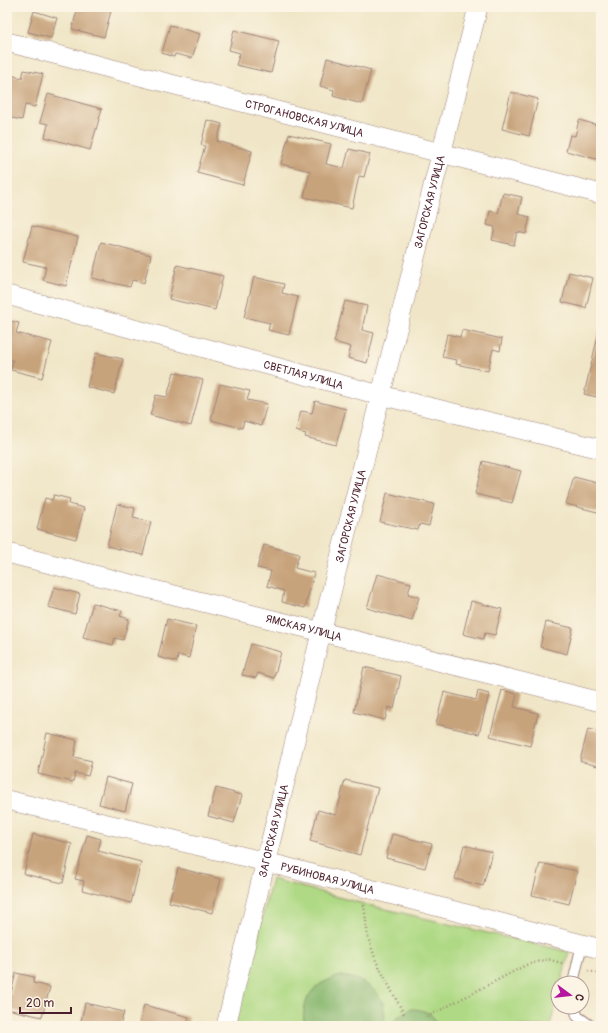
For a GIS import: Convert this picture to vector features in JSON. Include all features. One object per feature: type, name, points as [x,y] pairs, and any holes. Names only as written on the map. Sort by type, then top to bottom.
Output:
[{"type":"street","name":"ЗАГОРСКАЯ УЛИЦА","points":[[226,1026],[321,633],[478,7]]},
{"type":"street","name":"СТРОГАНОВСКАЯ УЛИЦА","points":[[7,42],[601,194]]},
{"type":"street","name":"СВЕТЛАЯ УЛИЦА","points":[[7,295],[380,395],[601,449]]},
{"type":"street","name":"ЯМСКАЯ УЛИЦА","points":[[7,553],[601,702]]},
{"type":"street","name":"РУБИНОВАЯ УЛИЦА","points":[[7,800],[266,862],[601,949]]},
{"type":"lane","points":[[575,975],[582,944]]},
{"type":"lane","points":[[577,1015],[590,1026]]},
{"type":"path","points":[[368,889],[364,904],[368,937],[376,961],[405,1016]]},
{"type":"path","points":[[427,1017],[526,965],[548,959],[601,974]]},
{"type":"green space","points":[[272,879],[364,904],[569,952],[563,975],[550,975],[550,1015],[553,1015],[550,1026],[234,1026]]},
{"type":"green space","points":[[341,976],[360,981],[375,991],[383,1006],[385,1015],[383,1026],[304,1026],[305,1007],[307,999],[311,993],[316,987],[323,983]]},
{"type":"green space","points":[[410,1009],[424,1011],[431,1015],[438,1026],[392,1026],[396,1018]]},
{"type":"building","points":[[78,7],[112,7],[104,37],[72,29]]},
{"type":"building","points":[[34,11],[57,18],[51,38],[28,32]]},
{"type":"building","points":[[170,25],[200,34],[192,58],[175,54],[174,57],[162,53]]},
{"type":"building","points":[[234,30],[279,41],[271,73],[236,65],[240,53],[229,50]]},
{"type":"building","points":[[327,58],[371,70],[362,104],[333,96],[334,90],[320,86]]},
{"type":"building","points":[[24,70],[43,74],[35,107],[25,105],[22,120],[7,117],[7,74],[22,78]]},
{"type":"building","points":[[511,92],[538,99],[529,136],[502,129]]},
{"type":"building","points":[[48,94],[102,109],[90,150],[45,137],[48,124],[40,122]]},
{"type":"building","points":[[207,120],[222,124],[217,141],[252,151],[243,185],[197,173],[205,146],[201,145]]},
{"type":"building","points":[[579,120],[601,126],[600,160],[566,151],[570,135],[575,136]]},
{"type":"building","points":[[289,134],[331,144],[326,164],[344,168],[349,149],[370,154],[364,177],[359,176],[352,208],[304,197],[310,171],[281,164]]},
{"type":"building","points":[[503,193],[522,197],[518,214],[530,217],[526,234],[517,232],[514,245],[492,240],[495,227],[487,225],[490,211],[498,213]]},
{"type":"building","points":[[32,226],[78,237],[66,286],[43,280],[46,267],[23,262]]},
{"type":"building","points":[[101,242],[151,255],[144,283],[132,280],[130,287],[92,278]]},
{"type":"building","points":[[177,265],[223,276],[215,310],[169,299]]},
{"type":"building","points":[[569,272],[593,278],[586,308],[562,302]]},
{"type":"building","points":[[254,277],[284,284],[282,293],[298,297],[289,335],[268,330],[270,323],[244,317]]},
{"type":"building","points":[[345,301],[367,306],[362,330],[374,333],[367,363],[348,358],[351,347],[334,342]]},
{"type":"building","points":[[7,320],[19,323],[16,333],[52,342],[42,378],[11,370],[13,360],[7,359]]},
{"type":"building","points":[[601,327],[601,398],[584,394]]},
{"type":"building","points":[[462,330],[502,339],[500,351],[493,349],[488,371],[456,364],[457,360],[442,357],[447,334],[460,337]]},
{"type":"building","points":[[96,353],[123,359],[114,394],[87,387]]},
{"type":"building","points":[[174,372],[203,380],[191,426],[150,415],[156,395],[167,397]]},
{"type":"building","points":[[220,384],[250,391],[247,400],[267,404],[261,426],[244,421],[242,428],[211,420]]},
{"type":"building","points":[[315,401],[346,409],[336,445],[305,437],[306,434],[296,431],[301,411],[312,413]]},
{"type":"building","points":[[483,461],[521,471],[512,503],[475,494]]},
{"type":"building","points":[[574,477],[601,484],[601,513],[566,504]]},
{"type":"building","points":[[387,493],[434,504],[429,526],[420,524],[418,530],[380,522]]},
{"type":"building","points":[[54,495],[70,499],[69,504],[84,508],[76,539],[37,529],[45,498],[52,500]]},
{"type":"building","points":[[117,504],[135,508],[133,518],[151,522],[143,555],[107,546]]},
{"type":"building","points":[[264,545],[299,554],[295,568],[314,573],[305,608],[282,602],[284,591],[267,586],[271,571],[257,568]]},
{"type":"building","points":[[377,574],[411,583],[408,594],[419,597],[412,621],[367,608]]},
{"type":"building","points":[[54,587],[80,594],[75,614],[48,607]]},
{"type":"building","points":[[471,601],[502,609],[495,635],[485,633],[483,639],[463,634]]},
{"type":"building","points":[[93,603],[122,611],[120,616],[129,619],[123,640],[115,638],[113,645],[83,637]]},
{"type":"building","points":[[167,619],[196,626],[189,658],[178,655],[177,662],[158,657]]},
{"type":"building","points":[[546,622],[573,628],[567,654],[540,647]]},
{"type":"building","points":[[251,644],[281,652],[274,678],[258,673],[256,678],[242,675]]},
{"type":"building","points":[[364,667],[401,676],[394,709],[388,707],[385,720],[354,712]]},
{"type":"building","points":[[502,690],[517,694],[514,707],[538,713],[530,746],[490,736]]},
{"type":"building","points":[[478,691],[489,694],[479,734],[436,724],[444,692],[476,700]]},
{"type":"building","points":[[588,729],[601,732],[601,767],[580,761]]},
{"type":"building","points":[[47,733],[77,740],[74,757],[92,761],[88,776],[75,773],[73,782],[38,774]]},
{"type":"building","points":[[106,777],[132,784],[125,811],[99,804]]},
{"type":"building","points":[[345,780],[378,788],[360,855],[310,841],[318,810],[336,815]]},
{"type":"building","points":[[216,788],[242,795],[234,823],[208,816]]},
{"type":"building","points":[[33,834],[72,844],[63,883],[24,874]]},
{"type":"building","points":[[392,834],[432,844],[425,868],[386,858]]},
{"type":"building","points":[[87,835],[101,839],[98,851],[141,862],[131,903],[82,890],[84,881],[75,879]]},
{"type":"building","points":[[464,845],[492,852],[483,886],[455,879]]},
{"type":"building","points":[[540,863],[577,871],[569,904],[532,895]]},
{"type":"building","points":[[178,868],[221,879],[212,913],[169,902]]},
{"type":"building","points":[[16,973],[34,977],[33,983],[50,987],[42,1017],[7,1009]]},
{"type":"building","points":[[85,1003],[124,1012],[120,1026],[80,1026]]},
{"type":"building","points":[[144,1005],[189,1017],[187,1026],[139,1026]]}]
